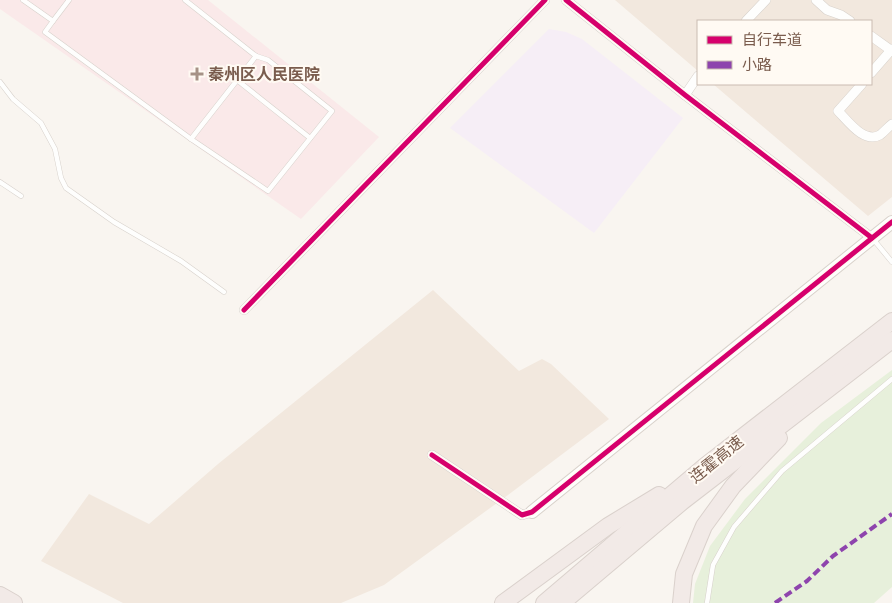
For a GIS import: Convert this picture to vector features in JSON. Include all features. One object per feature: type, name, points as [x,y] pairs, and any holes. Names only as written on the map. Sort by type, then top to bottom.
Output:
[{"type":"highway","name":"连霍高速","points":[[544,603],[705,466],[892,321]]},
{"type":"highway","name":"连霍高速","points":[[562,603],[683,501],[892,340]]},
{"type":"highway","points":[[681,603],[684,574],[704,526],[733,486],[820,396]]},
{"type":"highway","points":[[503,603],[608,526],[705,466]]},
{"type":"highway","points":[[0,595],[14,603]]},
{"type":"street","points":[[244,310],[545,0]]},
{"type":"street","points":[[566,0],[685,95],[872,238]]},
{"type":"street","points":[[747,20],[766,0]]},
{"type":"street","points":[[816,0],[827,10],[848,20]]},
{"type":"street","points":[[872,37],[892,50],[872,73]]},
{"type":"street","points":[[685,95],[697,77]]},
{"type":"street","points":[[861,85],[838,111],[861,133],[870,137],[880,135],[892,124]]},
{"type":"street","points":[[432,455],[522,516],[532,512],[892,222]]},
{"type":"lane","points":[[22,0],[53,21]]},
{"type":"lane","points":[[69,0],[45,32],[191,139],[268,191],[332,111],[268,60],[256,56],[185,0]]},
{"type":"lane","points":[[191,139],[256,56]]},
{"type":"lane","points":[[237,80],[310,138]]},
{"type":"lane","points":[[0,82],[13,99],[41,123],[54,149],[61,178],[66,188],[114,222],[181,261],[224,292]]},
{"type":"lane","points":[[0,182],[21,196]]},
{"type":"lane","points":[[872,238],[892,262]]},
{"type":"lane","points":[[707,603],[713,565],[734,528],[782,471],[892,379]]},
{"type":"shaded area","name":"秦州区人民医院","points":[[0,0],[208,0],[379,137],[301,219],[0,9]]},
{"type":"shaded area","points":[[615,0],[892,0],[892,197],[868,216],[714,85],[872,85],[872,20],[697,20],[697,70]]},
{"type":"shaded area","points":[[549,29],[566,32],[582,39],[683,118],[594,233],[450,128]]},
{"type":"shaded area","points":[[433,290],[519,371],[542,359],[551,364],[609,419],[384,585],[341,603],[123,603],[41,561],[89,494],[149,524],[218,464]]},
{"type":"green space","points":[[892,370],[892,587],[874,603],[693,603],[695,584],[710,546],[745,499],[821,423]]},
{"type":"marked path","points":[[775,603],[807,581],[833,556],[892,514]]},
{"type":"cycle path","points":[[244,310],[545,0]]},
{"type":"cycle path","points":[[566,0],[685,95],[872,238]]},
{"type":"cycle path","points":[[432,455],[522,515],[532,512],[892,222]]},
{"type":"place","name":"秦州区人民医院","points":[[197,74]]}]
